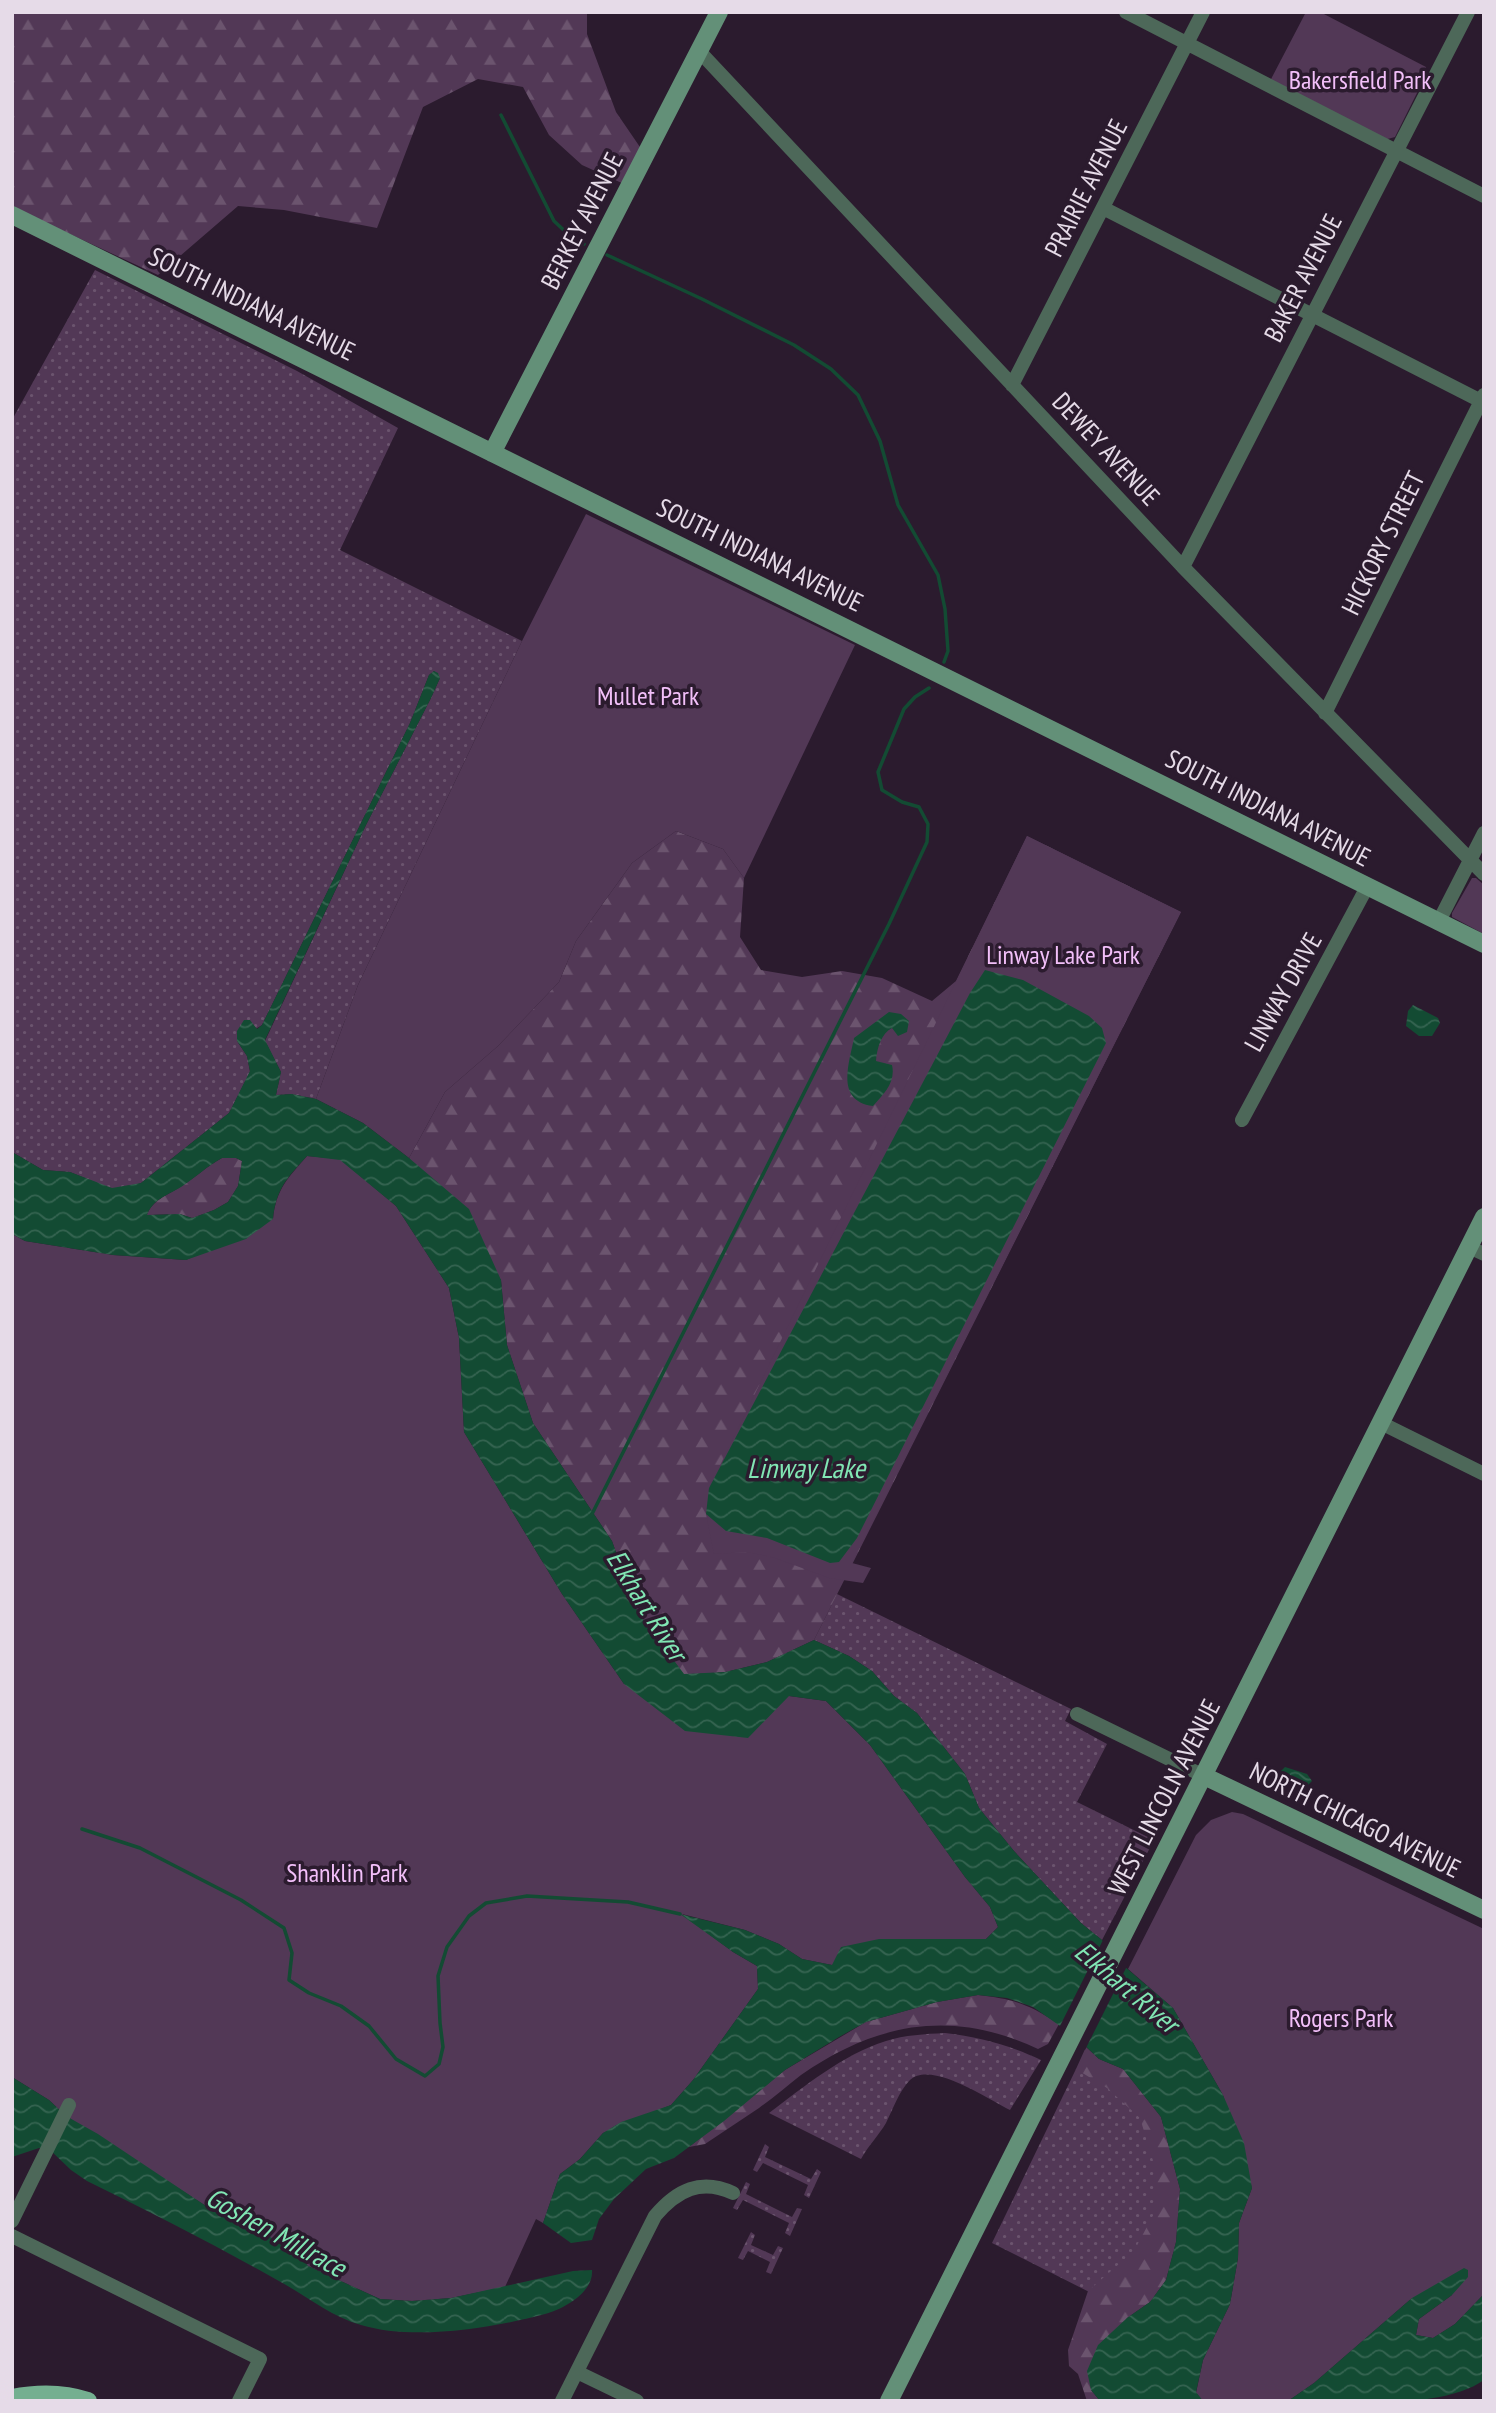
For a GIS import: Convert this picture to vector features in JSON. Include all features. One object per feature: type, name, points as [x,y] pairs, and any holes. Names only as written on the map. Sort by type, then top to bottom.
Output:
[{"type":"main road","points":[[12,2398],[51,2395],[88,2401]]},
{"type":"street","name":"BERKEY AVENUE","points":[[492,453],[719,12]]},
{"type":"street","points":[[1126,12],[1484,196]]},
{"type":"street","name":"PRAIRIE AVENUE","points":[[1012,385],[1203,12]]},
{"type":"street","name":"BAKER AVENUE","points":[[1182,566],[1468,12]]},
{"type":"street","name":"DEWEY AVENUE","points":[[699,51],[1182,566],[1484,874]]},
{"type":"street","points":[[1103,208],[1311,315],[1482,398]]},
{"type":"street","name":"SOUTH INDIANA AVENUE","points":[[12,215],[1484,944]]},
{"type":"street","name":"HICKORY STREET","points":[[1325,713],[1482,398]]},
{"type":"street","points":[[1438,923],[1484,833]]},
{"type":"street","name":"LINWAY DRIVE","points":[[1242,1120],[1367,887]]},
{"type":"street","name":"WEST LINCOLN AVENUE","points":[[889,2401],[1381,1423],[1476,1250],[1484,1217]]},
{"type":"street","points":[[1381,1423],[1484,1474]]},
{"type":"street","points":[[1077,1714],[1204,1776]]},
{"type":"street","name":"NORTH CHICAGO AVENUE","points":[[1204,1776],[1484,1910]]},
{"type":"street","points":[[12,2221],[68,2109]]},
{"type":"street","points":[[562,2401],[655,2216],[663,2206],[692,2188],[705,2185],[719,2186],[733,2193]]},
{"type":"street","points":[[12,2235],[260,2359],[239,2401]]},
{"type":"street","points":[[577,2372],[637,2401]]},
{"type":"green space","points":[[12,12],[587,12],[587,34],[616,112],[642,150],[624,184],[582,165],[549,135],[523,87],[478,79],[423,107],[377,228],[284,210],[238,206],[158,275],[12,207]]},
{"type":"green space","name":"Bakersfield Park","points":[[1306,12],[1320,12],[1426,67],[1427,73],[1395,137],[1384,140],[1270,81]]},
{"type":"green space","points":[[95,270],[297,371],[398,428],[340,550],[522,641],[358,985],[316,1099],[292,1094],[276,1095],[281,1072],[265,1041],[366,825],[431,698],[440,678],[434,671],[429,675],[410,723],[262,1025],[237,1041],[247,1056],[250,1072],[229,1113],[141,1183],[112,1189],[70,1172],[43,1170],[12,1152],[12,420]]},
{"type":"green space","name":"Mullet Park","points":[[586,514],[855,645],[744,878],[723,849],[676,831],[632,863],[576,941],[559,982],[498,1046],[445,1092],[409,1158],[363,1123],[316,1099],[358,985],[522,641]]},
{"type":"green space","name":"Linway Lake Park","points":[[676,831],[723,849],[744,878],[740,937],[761,970],[802,977],[842,971],[882,978],[932,1001],[956,981],[1027,836],[1181,912],[814,1640],[767,1662],[725,1672],[684,1675],[637,1611],[612,1541],[533,1423],[507,1345],[501,1280],[409,1158],[445,1092],[498,1046],[559,982],[576,941],[632,863]]},
{"type":"green space","name":"Linway Lake","points":[[1027,836],[1181,912],[852,1563],[871,1568],[863,1583],[829,1578],[775,1558],[748,1552],[714,1554],[706,1514],[709,1488]]},
{"type":"green space","points":[[1472,878],[1484,885],[1484,934],[1452,917]]},
{"type":"green space","name":"Shanklin Park","points":[[307,1156],[340,1159],[396,1206],[449,1288],[459,1338],[464,1432],[562,1594],[624,1684],[826,1701],[870,1745],[965,1877],[990,1907],[998,1927],[986,1939],[963,1940],[832,1965],[802,1959],[779,1944],[745,1930],[682,1914],[733,1952],[757,1966],[758,1989],[693,2080],[671,2105],[603,2133],[580,2159],[560,2174],[543,2223],[536,2219],[505,2287],[451,2298],[412,2301],[380,2299],[308,2266],[206,2206],[66,2116],[49,2100],[12,2077],[12,1234],[25,1241],[113,1255],[186,1260],[273,1219],[280,1192]]},
{"type":"green space","points":[[222,1158],[242,1161],[238,1186],[228,1202],[192,1218],[180,1214],[147,1215],[156,1202]]},
{"type":"green space","points":[[837,1594],[1071,1709],[1065,1721],[1107,1744],[1077,1802],[1154,1840],[1102,1940],[1081,1923],[1014,1851],[979,1808],[965,1774],[917,1713],[894,1696],[872,1671],[849,1656],[814,1640]]},
{"type":"green space","name":"Rogers Park","points":[[1232,1812],[1243,1814],[1484,1929],[1484,2294],[1455,2324],[1433,2338],[1416,2335],[1419,2319],[1452,2295],[1412,2298],[1314,2383],[1288,2401],[1203,2401],[1196,2393],[1203,2360],[1230,2304],[1238,2258],[1239,2223],[1252,2188],[1223,2095],[1173,2008],[1128,1969],[1196,1835],[1211,1820]]},
{"type":"green space","points":[[978,1995],[1020,2004],[1059,2024],[1048,2044],[1038,2049],[1007,2036],[976,2029],[916,2027],[887,2033],[830,2057],[705,2144],[689,2147],[785,2070],[866,2022],[937,2002]]},
{"type":"green space","points":[[945,2033],[994,2042],[1041,2060],[1010,2110],[960,2083],[931,2075],[919,2075],[910,2080],[903,2089],[886,2123],[861,2159],[769,2113],[824,2072],[854,2054],[900,2037]]},
{"type":"green space","points":[[1086,2047],[1099,2059],[1123,2069],[1161,2117],[1180,2189],[1176,2242],[1166,2280],[1150,2302],[1127,2318],[1091,2390],[1100,2401],[1087,2401],[1078,2374],[1069,2366],[1068,2350],[1088,2291],[1134,2251],[1156,2210],[1155,2167],[1140,2118],[1107,2088],[1076,2069]]},
{"type":"green space","points":[[1099,2059],[1170,2149],[1133,2314],[992,2243],[1076,2069]]},
{"type":"green space","points":[[765,2144],[769,2147],[765,2157],[811,2179],[817,2169],[821,2172],[809,2198],[804,2195],[808,2185],[763,2163],[757,2172],[753,2170]]},
{"type":"green space","points":[[746,2182],[750,2184],[746,2194],[792,2217],[797,2208],[802,2209],[790,2236],[785,2233],[789,2223],[743,2200],[737,2210],[733,2208]]},
{"type":"green space","points":[[751,2232],[755,2235],[751,2245],[773,2255],[778,2246],[783,2248],[771,2274],[766,2272],[770,2262],[748,2251],[743,2260],[738,2258]]},
{"type":"water","name":"Elkhart River","points":[[434,671],[440,678],[366,825],[265,1040],[281,1072],[276,1095],[292,1094],[316,1099],[363,1123],[469,1209],[501,1280],[507,1345],[533,1423],[612,1541],[637,1611],[684,1674],[725,1672],[767,1662],[814,1640],[849,1656],[872,1671],[894,1696],[917,1713],[965,1774],[979,1808],[1014,1851],[1081,1923],[1102,1940],[1117,1960],[1173,2008],[1223,2095],[1244,2143],[1252,2188],[1239,2223],[1238,2258],[1230,2304],[1203,2360],[1196,2392],[1203,2401],[1100,2401],[1091,2390],[1087,2371],[1098,2345],[1127,2318],[1150,2302],[1166,2280],[1176,2242],[1180,2189],[1161,2117],[1123,2069],[1099,2059],[1077,2038],[1033,2007],[1007,1998],[978,1995],[937,2002],[866,2022],[785,2070],[674,2158],[646,2169],[614,2199],[599,2219],[592,2240],[571,2243],[543,2223],[560,2174],[580,2159],[603,2133],[621,2122],[671,2105],[693,2080],[758,1989],[757,1966],[680,1914],[745,1930],[779,1944],[802,1959],[832,1965],[841,1947],[879,1939],[986,1939],[998,1927],[990,1907],[965,1877],[870,1745],[826,1701],[789,1696],[748,1738],[685,1731],[624,1684],[562,1594],[464,1432],[459,1338],[449,1288],[396,1206],[340,1160],[307,1156],[284,1184],[273,1219],[246,1239],[186,1260],[113,1255],[25,1241],[12,1234],[12,1152],[43,1170],[70,1172],[112,1188],[141,1183],[229,1113],[250,1071],[247,1056],[237,1041],[237,1031],[244,1020],[250,1020],[257,1029],[262,1025],[410,723],[429,675]],"holes":[[[222,1158],[242,1161],[238,1186],[228,1202],[192,1218],[180,1214],[147,1215],[157,1201],[217,1161]]]},
{"type":"water","name":"Linway Lake","points":[[985,970],[1023,980],[1089,1016],[1102,1028],[1106,1043],[857,1538],[839,1562],[830,1563],[767,1538],[726,1531],[706,1514],[709,1488],[970,993]]},
{"type":"water","points":[[1413,1005],[1438,1018],[1440,1023],[1432,1036],[1419,1036],[1406,1026],[1408,1011]]},
{"type":"water","points":[[889,1012],[901,1014],[909,1021],[907,1032],[898,1036],[892,1028],[880,1042],[876,1061],[892,1065],[893,1071],[888,1087],[873,1106],[861,1103],[853,1097],[847,1080],[848,1070],[854,1038]]},
{"type":"water","points":[[1285,1767],[1307,1774],[1312,1781],[1304,1789],[1288,1785],[1277,1775]]},
{"type":"water","points":[[12,2077],[49,2100],[66,2116],[98,2134],[206,2206],[243,2221],[300,2255],[308,2266],[380,2299],[412,2301],[451,2298],[573,2271],[592,2270],[591,2278],[583,2292],[561,2308],[502,2324],[453,2331],[405,2332],[382,2330],[351,2322],[212,2245],[87,2181],[49,2149],[39,2148],[12,2157]]},
{"type":"water","points":[[1464,2268],[1468,2270],[1468,2277],[1452,2295],[1419,2319],[1416,2335],[1433,2338],[1455,2324],[1484,2294],[1484,2380],[1465,2390],[1417,2400],[1362,2403],[1288,2401],[1314,2383],[1412,2298]]},
{"type":"pier","points":[[1104,1938],[1128,1964],[1085,2050],[1059,2028]]},
{"type":"waterway","points":[[501,115],[554,221],[584,244]]},
{"type":"waterway","points":[[607,255],[794,345],[831,369],[858,395],[880,441],[898,505],[938,575],[945,609],[948,651],[944,662]]},
{"type":"waterway","points":[[591,1516],[889,924],[927,842],[928,824],[919,807],[902,802],[882,790],[878,772],[904,709],[915,697],[929,688]]},
{"type":"waterway","points":[[82,1829],[140,1848],[241,1900],[284,1928],[292,1953],[289,1980],[309,1993],[341,2006],[369,2026],[396,2059],[425,2076],[439,2064],[443,2047],[438,1976],[447,1947],[469,1916],[486,1903],[527,1896],[628,1902],[680,1914]]},
{"type":"water label","name":"Goshen Millrace","points":[[276,2232]]}]
